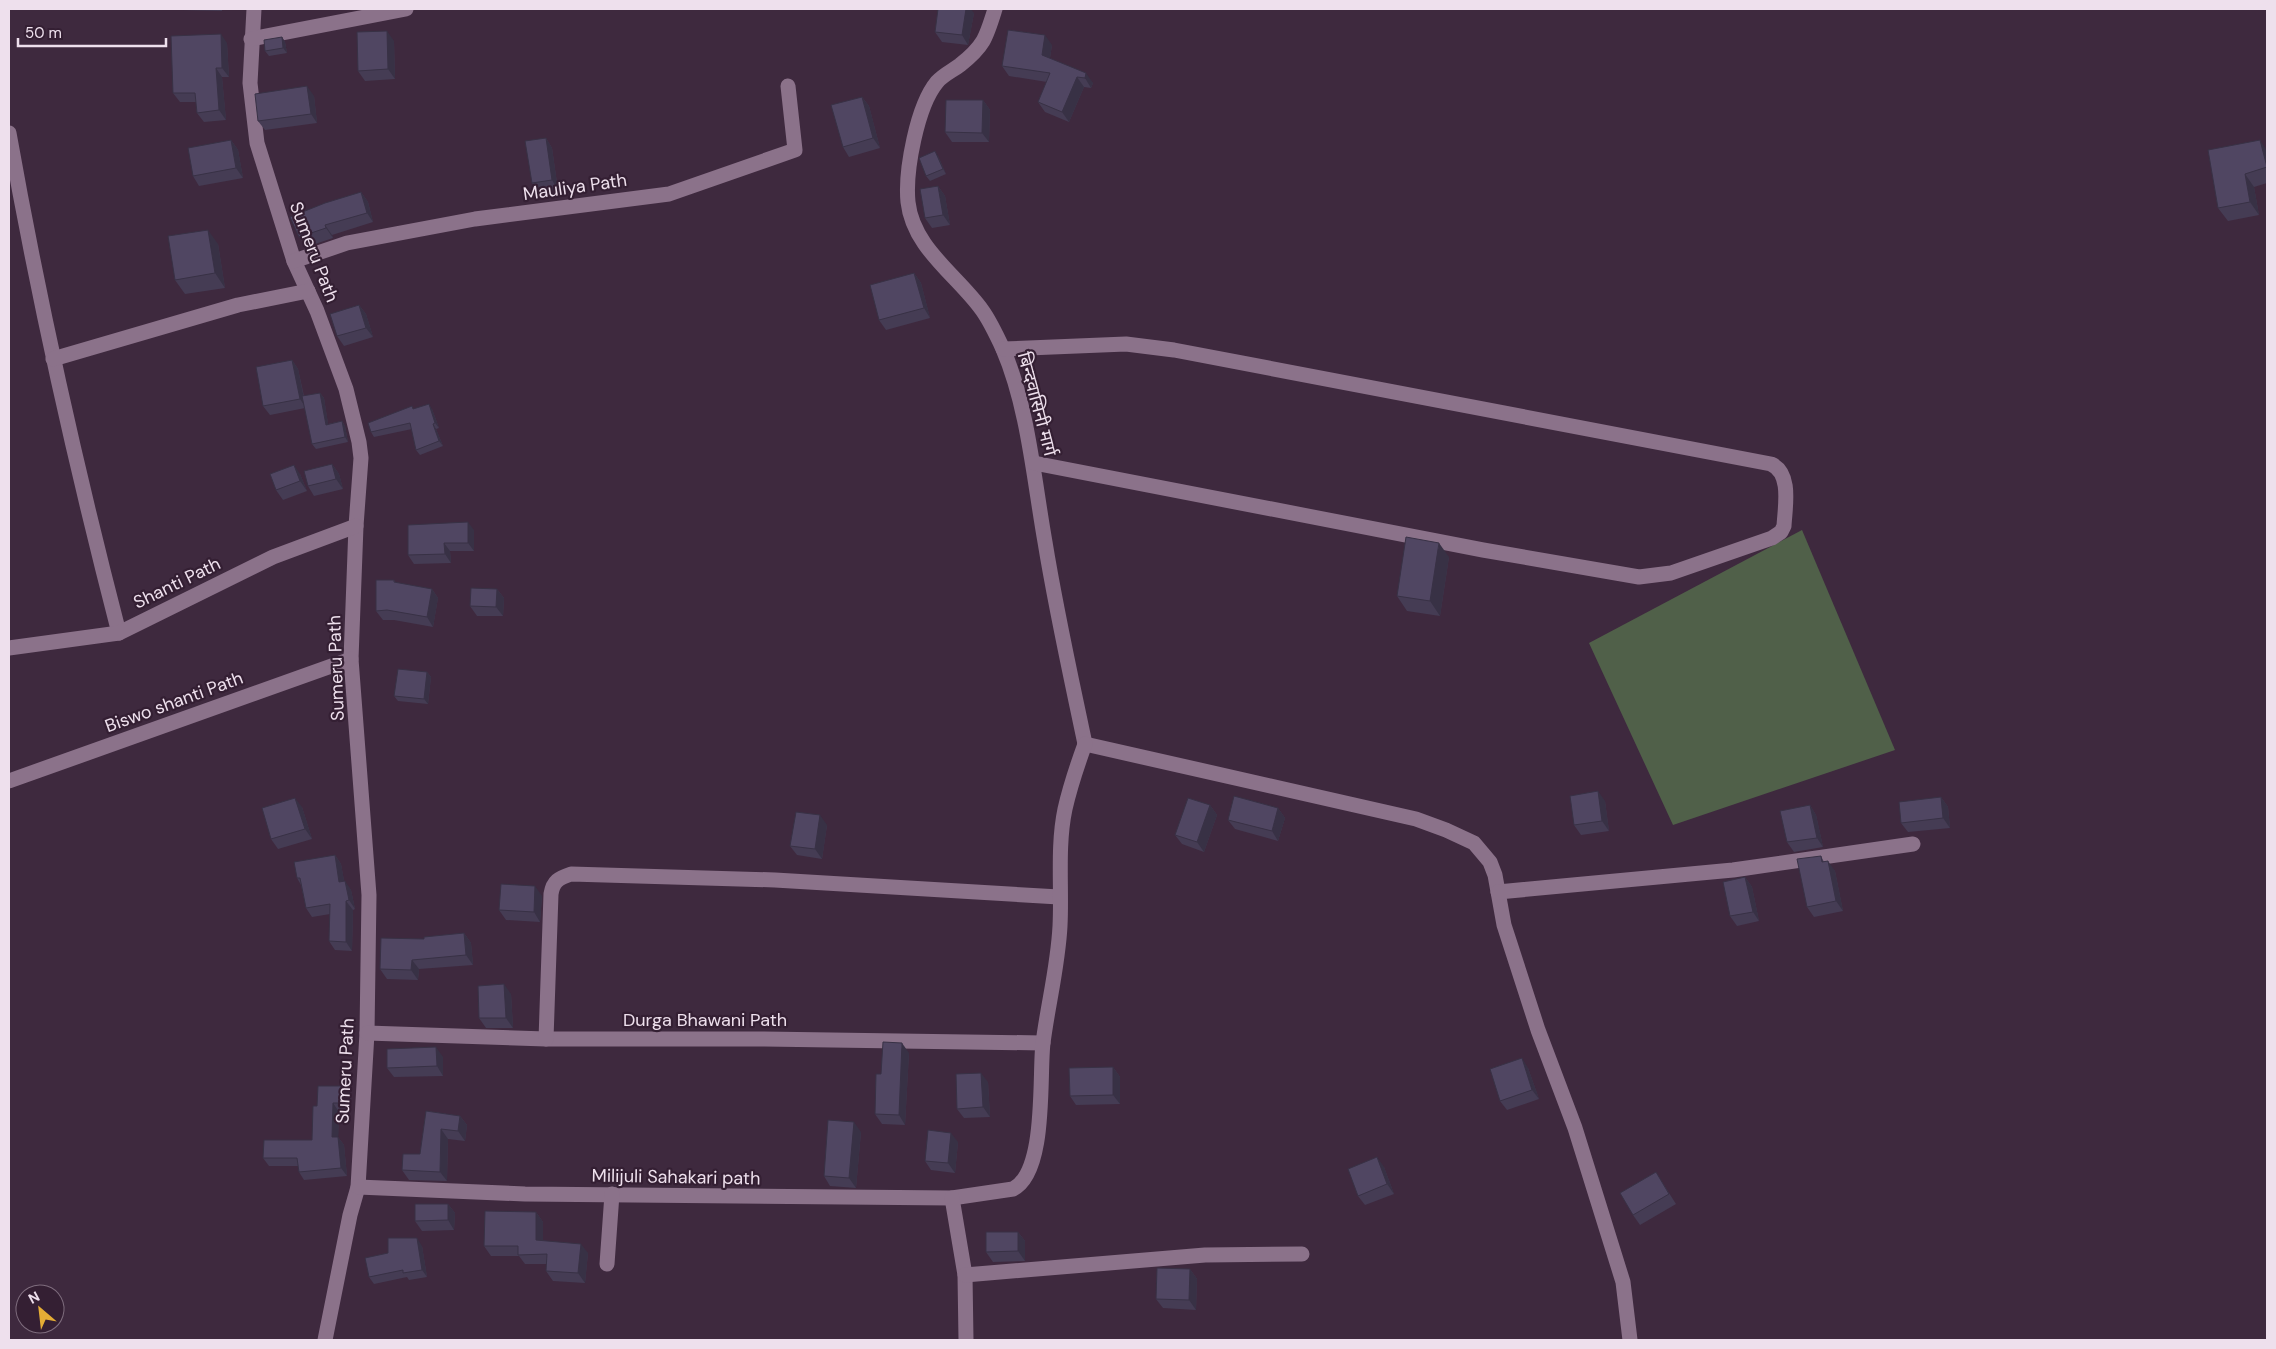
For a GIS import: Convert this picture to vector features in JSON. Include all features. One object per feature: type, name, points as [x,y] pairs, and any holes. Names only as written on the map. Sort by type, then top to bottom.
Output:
[{"type":"street","name":"Sumeru Path","points":[[254,9],[250,83],[257,143],[294,261],[308,291],[346,389],[359,442],[361,476],[356,526],[351,659],[369,895],[367,1032],[358,1187],[350,1215],[325,1340]]},
{"type":"street","points":[[251,39],[406,9]]},
{"type":"street","name":"बिन्दवासिनी मार्ग","points":[[995,9],[986,38],[978,50],[939,80],[926,96],[918,119],[913,148],[908,201],[913,222],[925,246],[983,311],[1003,350],[1020,398],[1034,462],[1049,567],[1085,744]]},
{"type":"street","name":"Mauliya Path","points":[[294,261],[347,243],[465,221],[669,194],[795,150],[788,86]]},
{"type":"street","points":[[9,133],[35,277],[53,359],[81,484],[119,633]]},
{"type":"street","points":[[53,359],[238,305],[308,291]]},
{"type":"street","points":[[1003,350],[1082,344],[1126,344],[1174,350],[1771,464],[1778,467],[1784,479],[1784,526],[1781,532],[1772,538],[1671,573],[1639,577],[1483,550],[1034,462]]},
{"type":"street","name":"Shanti Path","points":[[9,648],[119,633],[273,557],[356,526]]},
{"type":"street","name":"Biswo shanti Path","points":[[9,781],[351,659]]},
{"type":"street","points":[[1085,744],[1416,819],[1474,843],[1483,852],[1495,875],[1504,925],[1538,1030],[1575,1128],[1623,1282],[1630,1340]]},
{"type":"street","name":"Milijuli Sahakari path","points":[[358,1187],[526,1194],[612,1194],[747,1198],[952,1198],[1013,1189],[1020,1185],[1031,1166],[1041,1110],[1043,1043],[1057,957],[1060,925],[1059,897],[1065,810],[1072,777],[1085,744]]},
{"type":"street","points":[[1498,892],[1733,870],[1913,844]]},
{"type":"street","points":[[546,1040],[552,886],[557,879],[571,874],[775,880],[1059,897]]},
{"type":"street","name":"Durga Bhawani Path","points":[[367,1032],[546,1040],[764,1038],[1043,1043]]},
{"type":"street","points":[[607,1264],[612,1194]]},
{"type":"street","points":[[952,1198],[965,1275],[966,1340]]},
{"type":"street","points":[[965,1275],[1205,1254],[1302,1254]]},
{"type":"green space","points":[[1802,530],[1895,750],[1673,825],[1589,643]]},
{"type":"building","points":[[938,9],[966,9],[962,35],[935,32]]},
{"type":"building","points":[[1008,30],[1045,35],[1042,55],[1086,73],[1085,78],[1077,77],[1062,112],[1038,102],[1050,73],[1002,66]]},
{"type":"building","points":[[387,31],[388,69],[358,71],[357,32]]},
{"type":"building","points":[[221,34],[222,68],[216,68],[219,110],[197,113],[195,93],[173,93],[171,36]]},
{"type":"building","points":[[282,37],[283,48],[265,51],[264,40]]},
{"type":"building","points":[[307,86],[311,114],[258,121],[255,94]]},
{"type":"building","points":[[862,97],[873,138],[843,147],[831,105]]},
{"type":"building","points":[[946,100],[983,100],[982,133],[945,132]]},
{"type":"building","points":[[546,138],[552,180],[532,183],[525,141]]},
{"type":"building","points":[[231,140],[236,168],[193,176],[188,148]]},
{"type":"building","points":[[2260,140],[2267,167],[2245,174],[2250,202],[2218,208],[2208,150]]},
{"type":"building","points":[[935,151],[943,169],[926,176],[919,158]]},
{"type":"building","points":[[938,186],[943,215],[925,218],[920,189]]},
{"type":"building","points":[[361,192],[367,213],[325,225],[326,228],[299,237],[290,217],[325,203]]},
{"type":"building","points":[[208,230],[215,273],[175,280],[168,236]]},
{"type":"building","points":[[914,273],[924,308],[879,320],[870,285]]},
{"type":"building","points":[[359,305],[366,328],[337,336],[330,314]]},
{"type":"building","points":[[292,360],[300,399],[263,406],[256,367]]},
{"type":"building","points":[[320,393],[326,425],[342,421],[345,437],[312,444],[302,396]]},
{"type":"building","points":[[429,404],[439,441],[416,450],[410,423],[371,432],[368,423],[412,406],[413,409]]},
{"type":"building","points":[[332,464],[336,479],[308,486],[304,471]]},
{"type":"building","points":[[294,465],[300,481],[276,490],[270,474]]},
{"type":"building","points":[[468,522],[468,543],[444,543],[445,554],[408,555],[408,525]]},
{"type":"building","points":[[1406,537],[1439,543],[1430,601],[1397,596]]},
{"type":"building","points":[[376,580],[394,580],[394,582],[432,589],[427,617],[387,610],[376,611]]},
{"type":"building","points":[[471,588],[497,589],[496,607],[470,606]]},
{"type":"building","points":[[398,669],[427,672],[424,699],[394,696]]},
{"type":"building","points":[[1598,791],[1602,821],[1574,825],[1570,796]]},
{"type":"building","points":[[1234,796],[1278,808],[1272,831],[1228,820]]},
{"type":"building","points":[[1941,797],[1943,818],[1901,823],[1899,802]]},
{"type":"building","points":[[295,798],[305,829],[271,839],[262,808]]},
{"type":"building","points":[[1188,798],[1210,805],[1197,842],[1175,835]]},
{"type":"building","points":[[1810,805],[1817,838],[1787,842],[1780,811]]},
{"type":"building","points":[[796,812],[820,815],[815,849],[790,846]]},
{"type":"building","points":[[335,855],[339,882],[345,881],[349,900],[346,901],[346,942],[329,941],[330,904],[306,908],[300,878],[297,878],[294,862]]},
{"type":"building","points":[[1821,856],[1822,862],[1828,861],[1836,901],[1807,907],[1797,859]]},
{"type":"building","points":[[1745,877],[1753,912],[1730,916],[1723,882]]},
{"type":"building","points":[[501,884],[535,886],[534,912],[499,910]]},
{"type":"building","points":[[464,933],[466,955],[412,960],[411,970],[380,969],[381,938],[424,939],[424,937]]},
{"type":"building","points":[[504,984],[506,1018],[479,1018],[478,986]]},
{"type":"building","points":[[883,1042],[902,1043],[899,1115],[875,1114],[876,1074],[881,1074]]},
{"type":"building","points":[[436,1047],[437,1066],[387,1068],[387,1049]]},
{"type":"building","points":[[1522,1058],[1532,1090],[1500,1101],[1490,1069]]},
{"type":"building","points":[[1113,1067],[1113,1095],[1070,1096],[1069,1068]]},
{"type":"building","points":[[981,1073],[983,1107],[957,1109],[956,1074]]},
{"type":"building","points":[[318,1086],[345,1086],[345,1103],[333,1103],[332,1137],[338,1137],[341,1168],[299,1172],[297,1158],[263,1158],[264,1140],[312,1140],[313,1106],[317,1106]]},
{"type":"building","points":[[426,1111],[460,1116],[458,1131],[441,1129],[440,1172],[402,1170],[403,1154],[420,1154]]},
{"type":"building","points":[[828,1120],[854,1122],[849,1178],[824,1176]]},
{"type":"building","points":[[928,1130],[951,1133],[948,1163],[925,1161]]},
{"type":"building","points":[[1377,1157],[1387,1184],[1358,1196],[1348,1169]]},
{"type":"building","points":[[1656,1172],[1669,1194],[1633,1215],[1620,1193]]},
{"type":"building","points":[[415,1204],[448,1204],[448,1220],[415,1221]]},
{"type":"building","points":[[485,1211],[536,1212],[536,1240],[581,1244],[578,1273],[546,1271],[547,1254],[518,1255],[518,1246],[484,1246]]},
{"type":"building","points":[[986,1232],[1018,1232],[1018,1251],[986,1252]]},
{"type":"building","points":[[388,1238],[417,1238],[422,1270],[403,1273],[403,1270],[369,1277],[365,1258],[388,1253]]},
{"type":"building","points":[[1157,1268],[1190,1269],[1189,1300],[1156,1299]]}]
